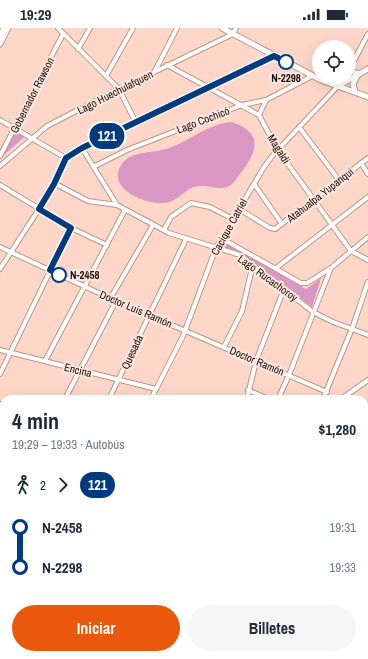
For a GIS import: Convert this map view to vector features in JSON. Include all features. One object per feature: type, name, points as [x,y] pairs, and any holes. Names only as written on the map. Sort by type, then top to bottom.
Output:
[{"type":"main road","points":[[222,28],[312,76]]},
{"type":"main road","points":[[0,36],[5,29]]},
{"type":"main road","points":[[0,44],[5,29]]},
{"type":"main road","points":[[338,86],[368,69]]},
{"type":"main road","points":[[355,92],[353,84],[360,74]]},
{"type":"main road","points":[[333,84],[368,97]]},
{"type":"street","points":[[58,28],[119,89],[136,123]]},
{"type":"street","points":[[78,48],[90,28]]},
{"type":"street","points":[[106,76],[133,28]]},
{"type":"street","points":[[155,71],[178,28]]},
{"type":"street","points":[[233,34],[236,28]]},
{"type":"street","name":"Gobernador Rawson","points":[[0,156],[64,34]]},
{"type":"street","name":"Lago Huechulafquen","points":[[0,166],[47,126],[167,65],[233,34]]},
{"type":"street","points":[[356,57],[368,34]]},
{"type":"street","points":[[0,269],[54,184],[66,158],[82,148],[274,56]]},
{"type":"street","points":[[167,65],[259,115],[266,100]]},
{"type":"street","points":[[356,73],[360,74]]},
{"type":"street","name":"Lago Cochicó","points":[[95,166],[127,150],[242,105],[266,100],[312,76]]},
{"type":"street","name":"Cacique Catriel","points":[[153,395],[186,330],[221,238],[266,163],[277,149],[338,86]]},
{"type":"street","name":"Magaldi","points":[[259,115],[277,149],[314,199],[331,225],[351,251],[368,260]]},
{"type":"street","points":[[0,120],[66,158]]},
{"type":"street","points":[[299,127],[339,180]]},
{"type":"street","name":"Lago Rucachoroy","points":[[82,148],[95,166],[117,205],[153,225],[186,239],[240,255],[313,312],[333,322],[368,334]]},
{"type":"street","name":"Atahualpa Yupanqui","points":[[239,209],[270,228],[275,229],[368,158]]},
{"type":"street","points":[[361,163],[368,174]]},
{"type":"street","points":[[54,184],[88,201],[117,205]]},
{"type":"street","points":[[254,184],[282,224]]},
{"type":"street","points":[[0,185],[71,228],[107,245]]},
{"type":"street","points":[[276,268],[368,197]]},
{"type":"street","points":[[164,230],[172,217],[190,204],[210,207],[233,219]]},
{"type":"street","points":[[45,361],[125,210]]},
{"type":"street","points":[[110,299],[153,225]]},
{"type":"street","points":[[0,374],[71,228]]},
{"type":"street","points":[[221,238],[301,283],[307,283],[331,268],[368,237]]},
{"type":"street","name":"Quesada","points":[[111,395],[186,239]]},
{"type":"street","name":"Doctor Luis Ramón","points":[[0,246],[110,299],[186,330]]},
{"type":"street","points":[[224,346],[242,311],[253,264]]},
{"type":"street","points":[[280,395],[331,268]]},
{"type":"street","points":[[325,395],[366,297],[368,282]]},
{"type":"street","points":[[247,395],[256,361],[284,288]]},
{"type":"street","points":[[67,395],[116,301]]},
{"type":"street","name":"Doctor Ramón","points":[[186,330],[327,392]]},
{"type":"street","name":"Encina","points":[[0,350],[156,389]]},
{"type":"street","points":[[347,395],[368,380]]},
{"type":"street","points":[[248,390],[259,395]]},
{"type":"shaded area","points":[[232,122],[248,131],[252,136],[254,148],[248,162],[231,185],[219,188],[197,186],[170,202],[162,203],[142,200],[125,189],[119,182],[118,174],[121,165],[124,161],[134,155],[171,147],[213,126]]},
{"type":"shaded area","points":[[15,132],[24,137],[2,157]]},
{"type":"shaded area","points":[[223,242],[306,289],[321,278],[312,307],[243,254],[220,247]]},
{"type":"bus line","name":"121","points":[[59,275],[50,270],[71,228],[39,209],[54,184],[66,158],[82,148],[274,56],[286,62]]},
{"type":"place","name":"N-2298","points":[[286,62]]},
{"type":"place","name":"N-2458","points":[[59,275]]}]
